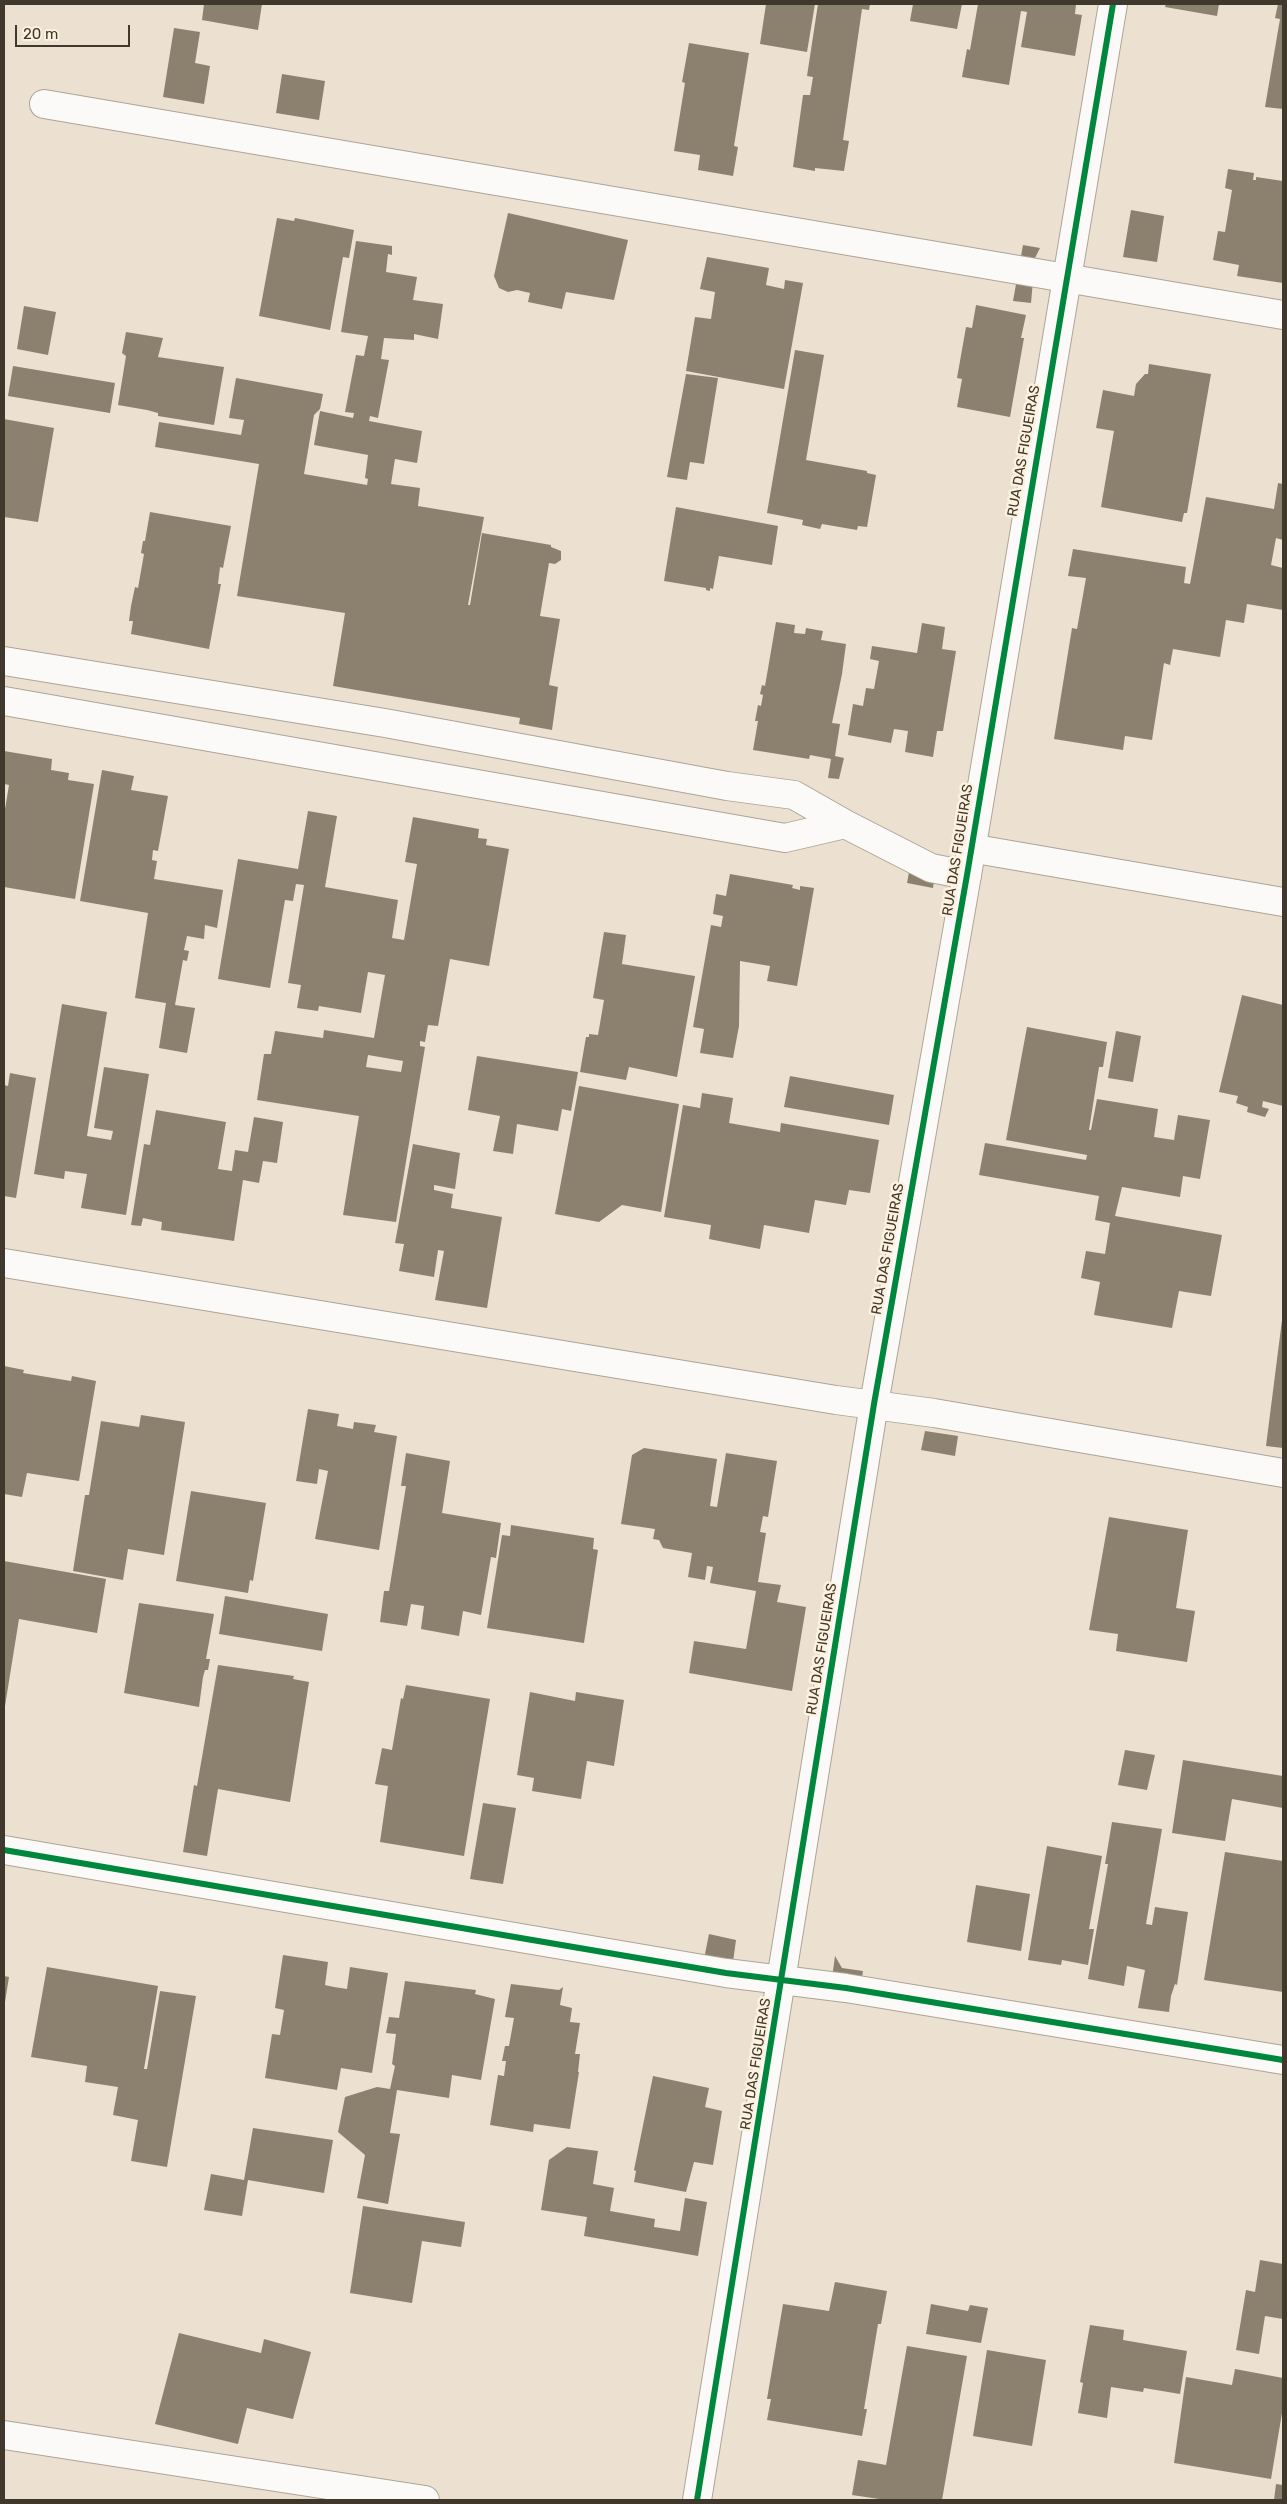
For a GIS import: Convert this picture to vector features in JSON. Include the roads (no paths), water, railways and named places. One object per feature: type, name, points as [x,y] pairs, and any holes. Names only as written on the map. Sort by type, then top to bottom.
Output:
[{"type":"street","name":"RUA DAS FIGUEIRAS","points":[[697,2500],[874,1404],[967,875],[970,848],[1113,4]]},
{"type":"street","points":[[44,104],[1066,277],[1283,316]]},
{"type":"street","points":[[4,661],[459,736],[727,786],[794,794],[845,824],[931,868],[967,875]]},
{"type":"street","points":[[4,701],[785,838],[845,824]]},
{"type":"street","points":[[450,779],[459,736]]},
{"type":"street","points":[[970,848],[1283,902]]},
{"type":"street","points":[[4,1263],[816,1397],[874,1404],[1283,1474]]},
{"type":"street","points":[[4,1850],[706,1969],[846,1988],[1283,2060]]},
{"type":"street","points":[[4,2435],[425,2500]]}]
